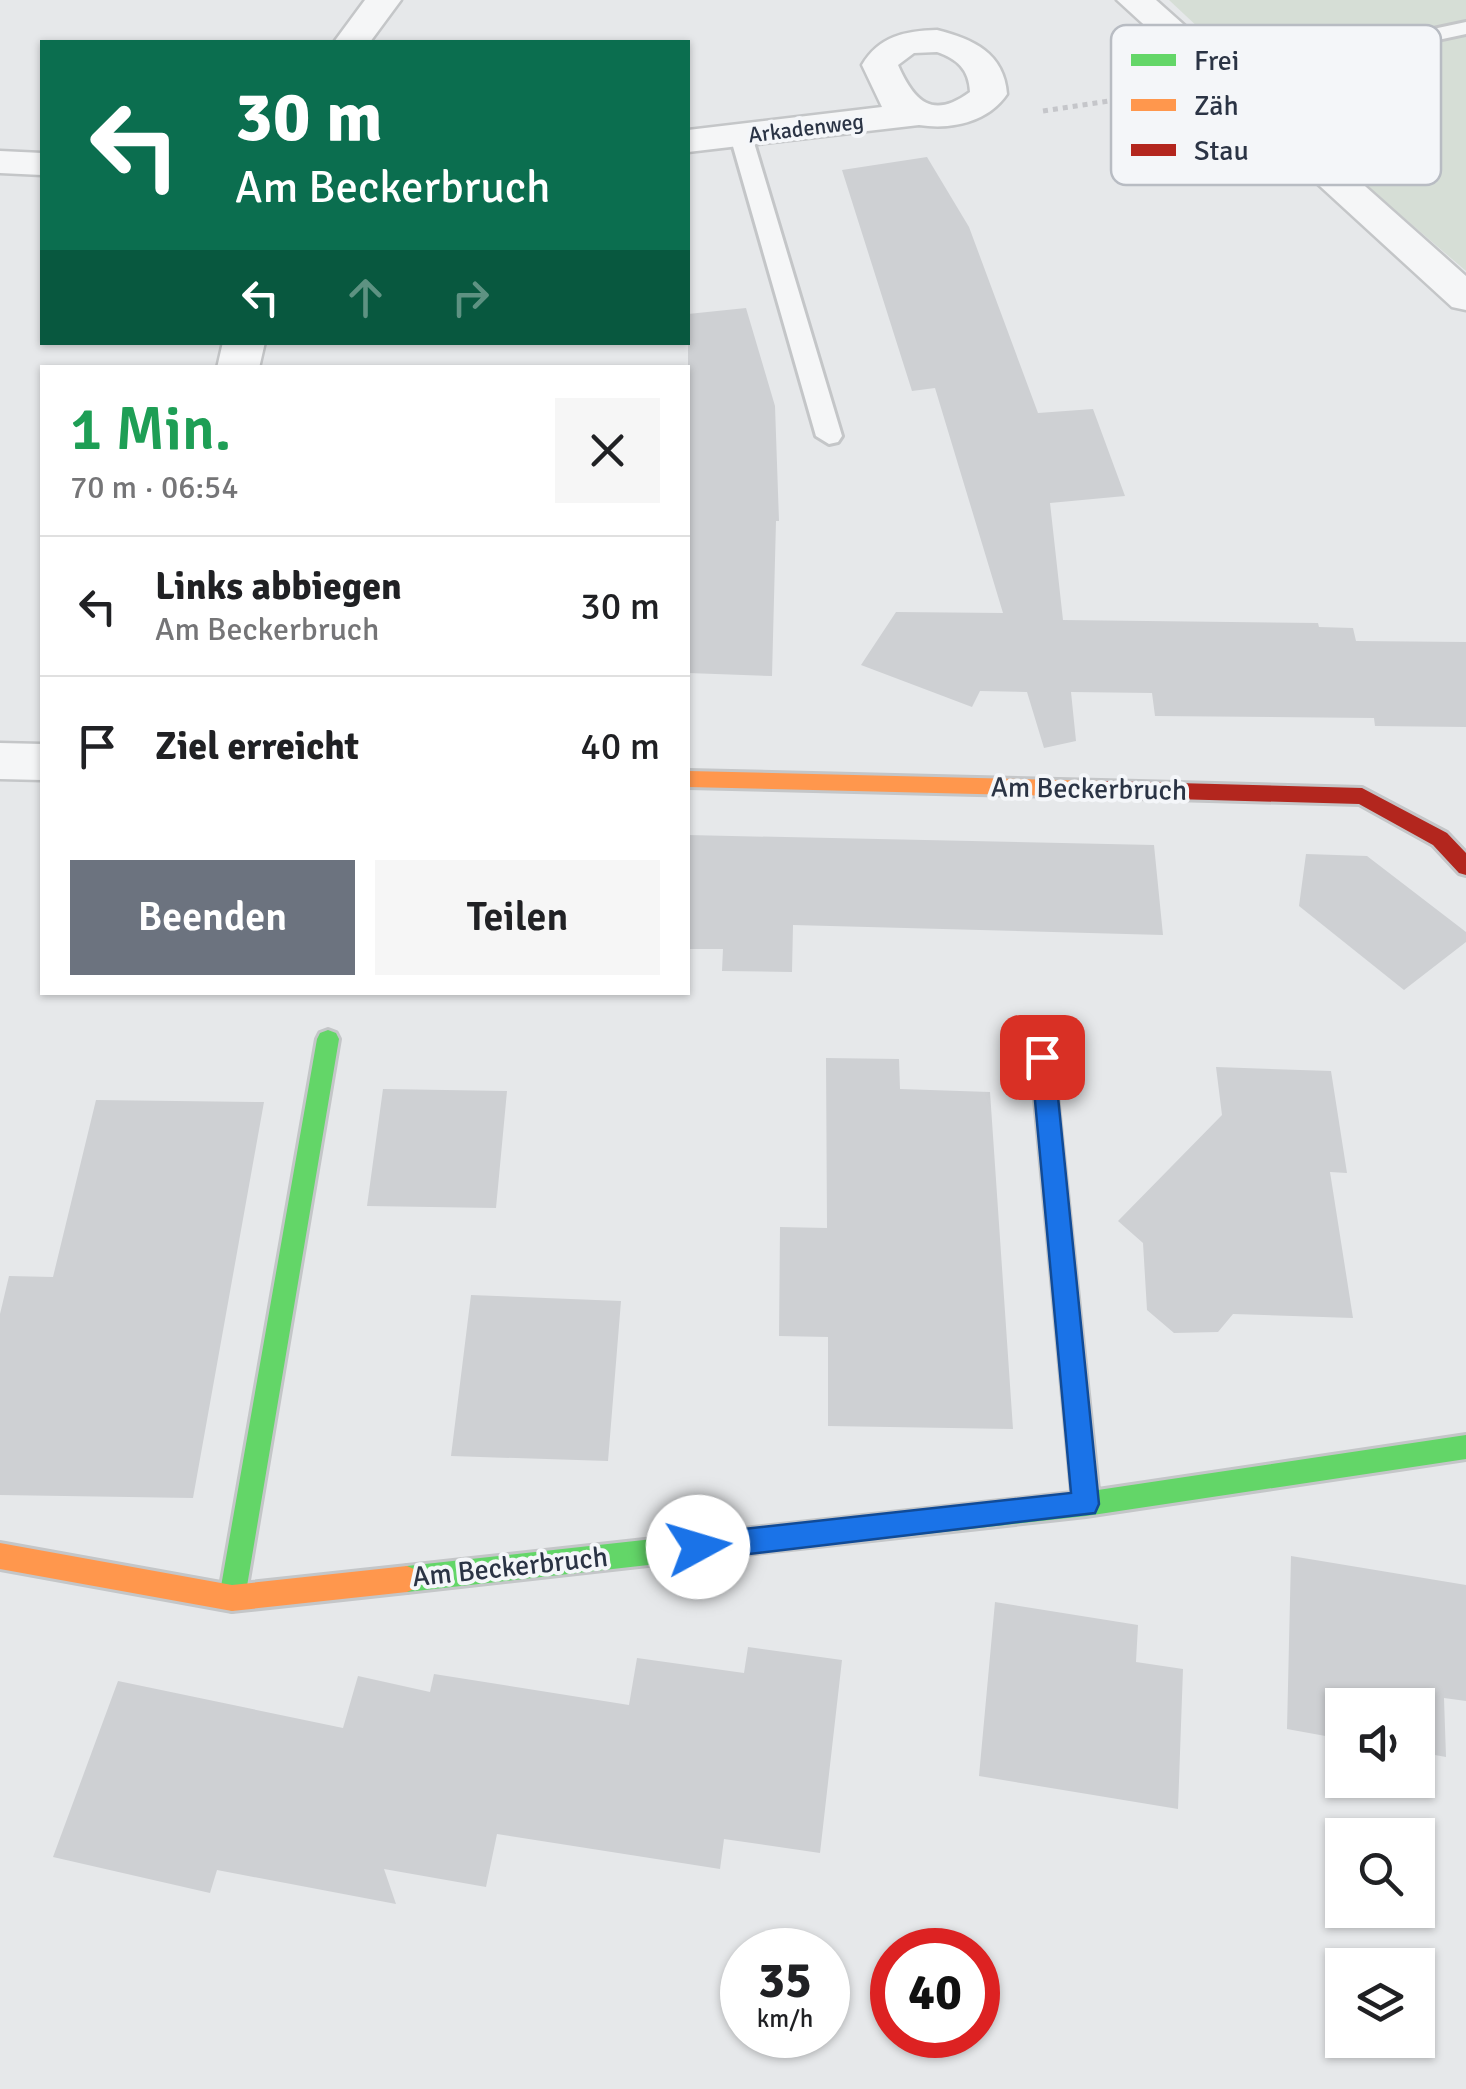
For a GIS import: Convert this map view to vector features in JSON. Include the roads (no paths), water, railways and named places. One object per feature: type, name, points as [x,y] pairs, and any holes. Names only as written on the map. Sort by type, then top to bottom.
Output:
[{"type":"street","points":[[353,40],[383,0]]},
{"type":"street","points":[[1136,0],[1163,25]]},
{"type":"street","name":"Arkadenweg","points":[[690,141],[925,113],[958,113],[983,102],[989,85],[981,64],[966,50],[936,41],[905,44],[884,56],[880,65],[898,102],[925,113]]},
{"type":"street","points":[[0,162],[40,164]]},
{"type":"street","points":[[1340,185],[1466,298]]},
{"type":"street","points":[[0,761],[40,762]]},
{"type":"street","name":"Am Beckerbruch","points":[[690,779],[1362,796],[1440,839],[1466,867]]},
{"type":"street","points":[[232,1598],[328,1039]]},
{"type":"street","points":[[1042,1057],[1086,1504]]},
{"type":"street","name":"Am Beckerbruch","points":[[0,1556],[232,1598],[1086,1504],[1466,1447]]},
{"type":"lane","points":[[1441,33],[1466,28]]},
{"type":"lane","points":[[740,136],[828,436]]}]
